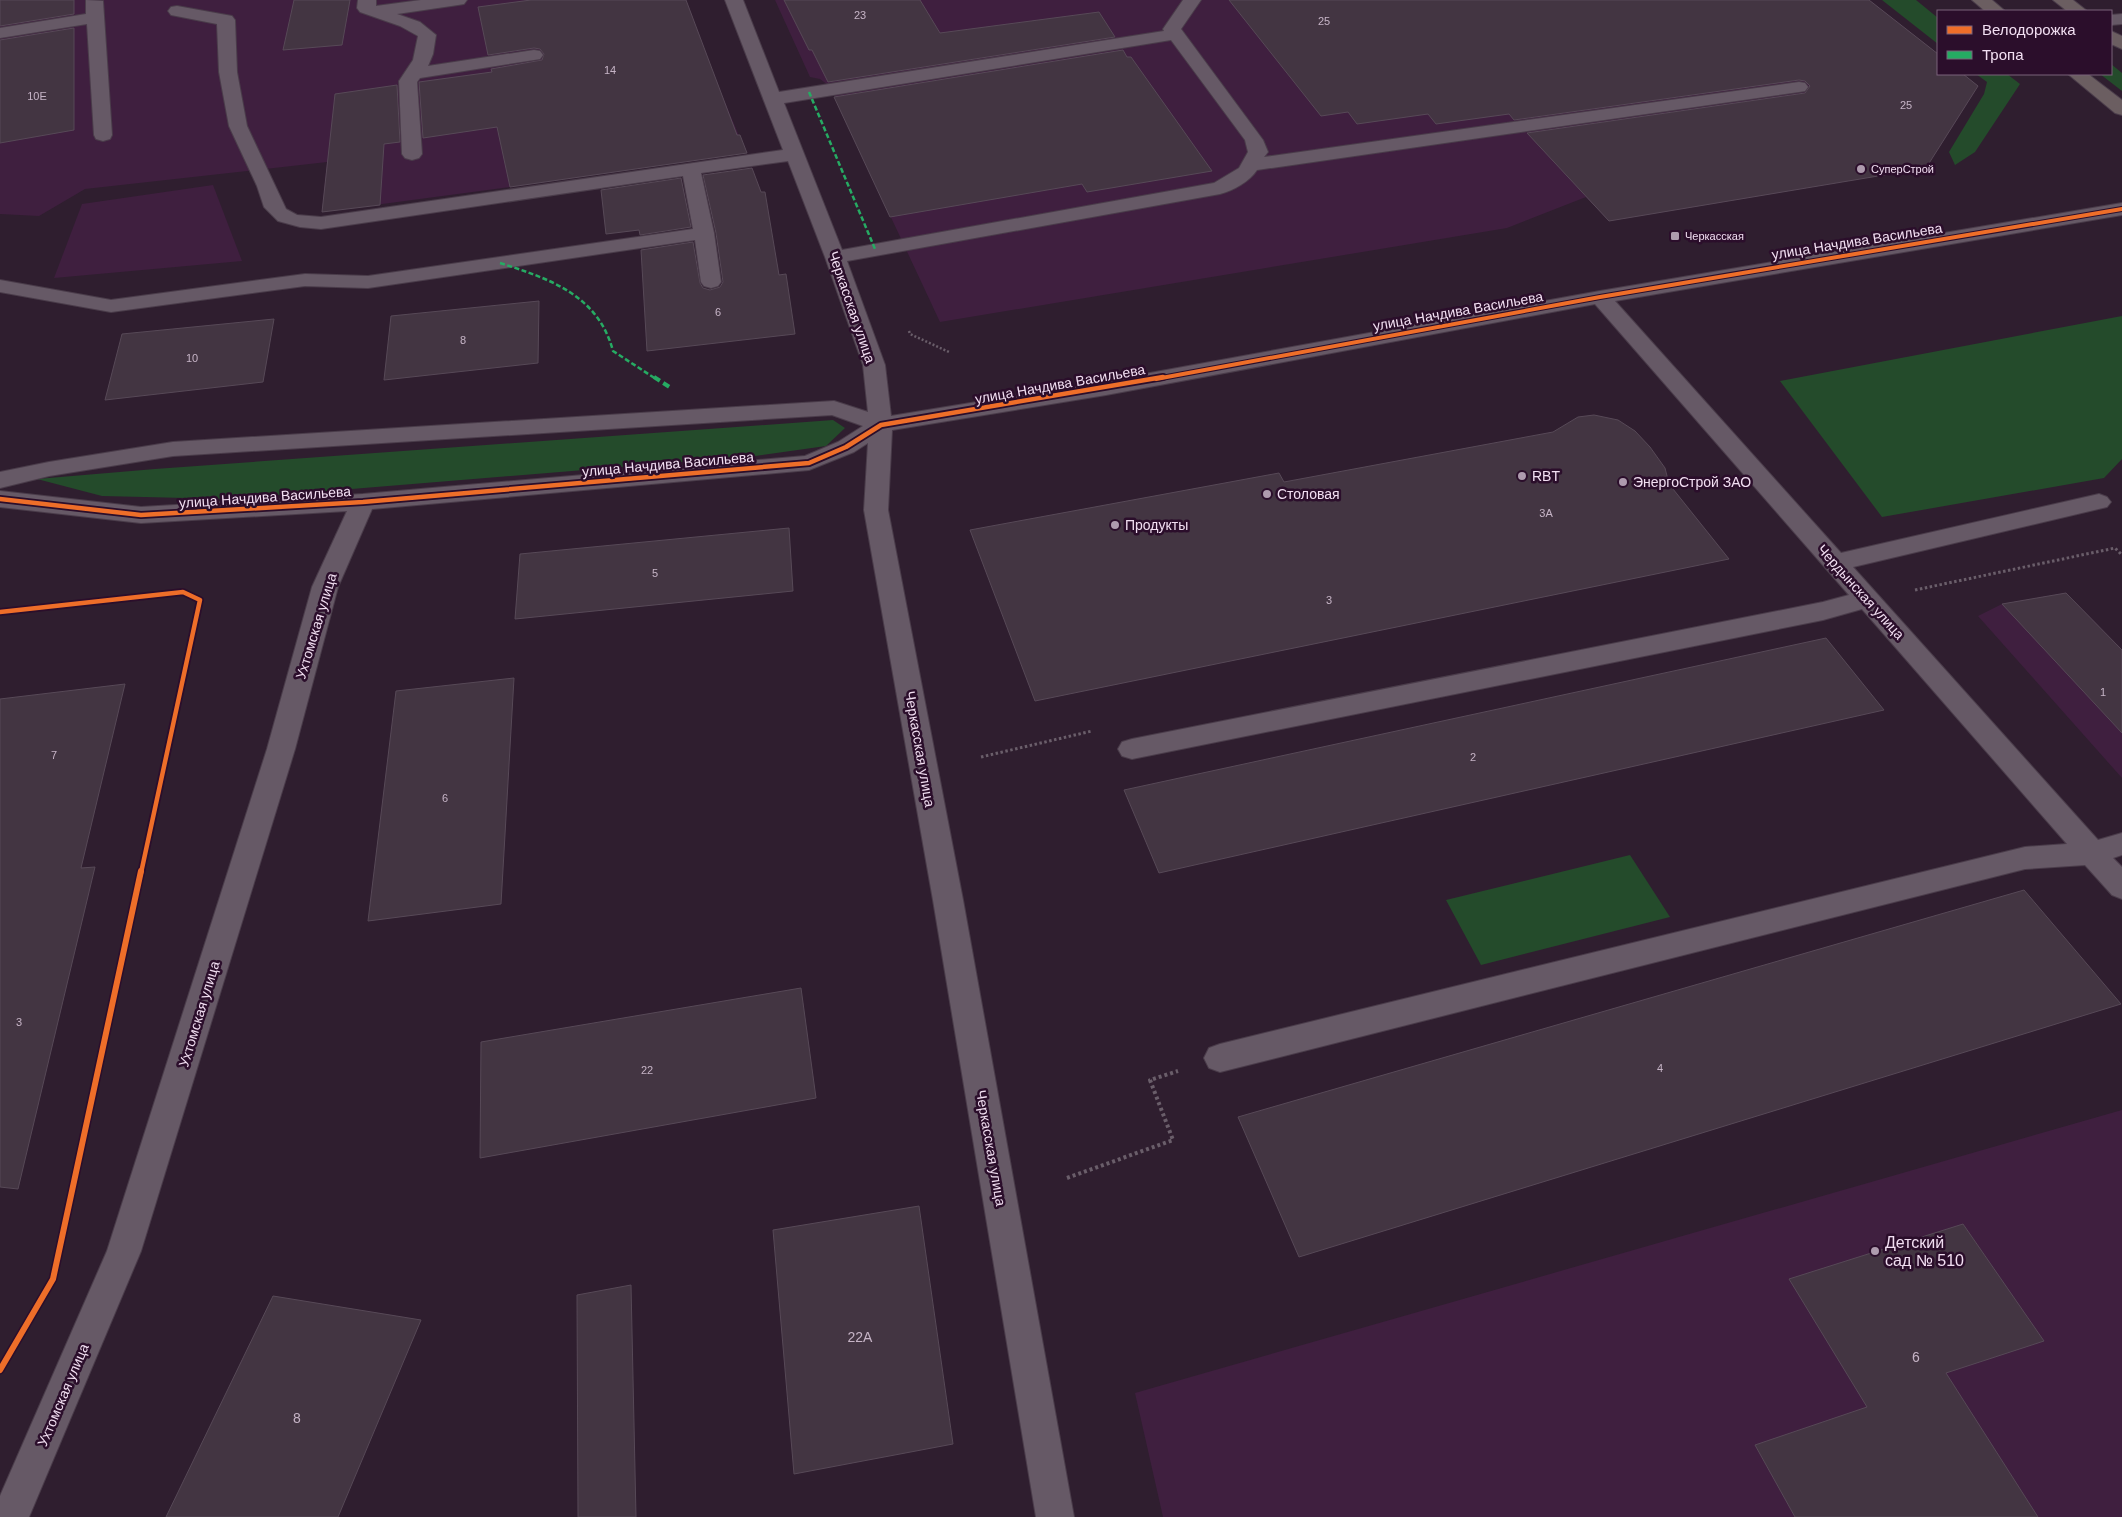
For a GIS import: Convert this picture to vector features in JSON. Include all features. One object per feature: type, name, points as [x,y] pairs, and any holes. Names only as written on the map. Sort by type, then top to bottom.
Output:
[{"type":"main road","points":[[1981,0],[1995,10]]},
{"type":"main road","points":[[2062,0],[2077,10]]},
{"type":"main road","points":[[2078,75],[2122,109]]},
{"type":"street","points":[[94,0],[103,135]]},
{"type":"street","points":[[370,6],[458,0]]},
{"type":"street","name":"Черкасская улица","points":[[734,0],[835,257],[874,365],[881,425],[876,510],[951,920],[1055,1517]]},
{"type":"street","points":[[835,257],[1220,188],[1246,172],[1258,152],[1254,140],[1172,29],[1192,0]]},
{"type":"street","points":[[370,6],[420,28],[427,36],[426,51],[417,73],[408,81],[412,154]]},
{"type":"street","points":[[177,11],[226,20],[228,72],[238,126],[278,213],[294,221],[321,223],[795,154]]},
{"type":"street","points":[[0,33],[95,18]]},
{"type":"street","points":[[773,99],[1176,34]]},
{"type":"street","points":[[417,73],[534,56]]},
{"type":"street","points":[[1251,165],[1799,87]]},
{"type":"street","points":[[691,170],[704,232],[711,282]]},
{"type":"street","name":"улица Начдива Васильева","points":[[0,499],[141,516],[363,502],[809,463],[846,447],[881,425],[1106,388],[1600,297],[2122,209]]},
{"type":"street","points":[[0,286],[111,306],[305,280],[368,282],[704,232]]},
{"type":"street","name":"Чердынская улица","points":[[1600,297],[2122,887]]},
{"type":"street","name":"улица Начдива Васильева","points":[[0,480],[49,469],[173,449],[834,408],[881,425]]},
{"type":"street","name":"Ухтомская улица","points":[[10,1517],[124,1251],[281,749],[325,587],[363,502]]},
{"type":"street","points":[[1834,562],[2099,502]]},
{"type":"street","points":[[1132,749],[1823,611],[1868,599]]},
{"type":"street","points":[[1220,1058],[2025,858],[2092,853],[2122,844]]},
{"type":"path","points":[[906,325],[910,334],[949,352]]},
{"type":"path","points":[[1868,599],[2115,548],[2122,555]]},
{"type":"path","points":[[980,758],[1093,730]]},
{"type":"path","points":[[1067,1178],[1173,1140],[1150,1080],[1220,1058]]},
{"type":"shaded area","points":[[0,0],[686,0],[745,150],[510,187],[322,212],[327,162],[85,189],[39,216],[0,214]]},
{"type":"shaded area","points":[[775,0],[1869,0],[1937,53],[1937,75],[1964,75],[1978,86],[1926,168],[1609,221],[1586,197],[1507,228],[940,322],[832,88],[820,79],[810,77]]},
{"type":"shaded area","points":[[213,185],[242,261],[54,278],[82,204]]},
{"type":"shaded area","points":[[2066,593],[2122,650],[2122,778],[1978,616],[2002,604]]},
{"type":"shaded area","name":"Детский сад № 510","points":[[2122,1110],[2122,1517],[1163,1517],[1135,1393]]},
{"type":"green space","points":[[1882,0],[1916,0],[1937,17],[1937,43]]},
{"type":"green space","points":[[2112,65],[2122,73],[2122,91],[2101,75],[2112,75]]},
{"type":"green space","points":[[1977,75],[2008,75],[2020,84],[1975,152],[1955,165],[1949,152],[1984,94],[1987,82]]},
{"type":"green space","points":[[2122,316],[2122,459],[2104,478],[1882,517],[1780,381]]},
{"type":"green space","points":[[833,420],[845,428],[826,446],[755,456],[229,499],[102,496],[37,479],[155,469]]},
{"type":"green space","points":[[1630,855],[1670,917],[1481,965],[1446,900]]},
{"type":"building","points":[[0,0],[74,0],[74,14],[0,26]]},
{"type":"building","points":[[294,0],[350,0],[342,45],[283,50]]},
{"type":"building","points":[[531,0],[686,0],[737,135],[740,135],[747,153],[510,187],[497,127],[423,138],[419,82],[492,72],[491,69],[542,60],[544,54],[540,49],[534,48],[488,55],[478,7]]},
{"type":"building","points":[[784,0],[920,0],[940,33],[1099,12],[1115,37],[828,82],[812,50],[809,50]]},
{"type":"building","points":[[1229,0],[1869,0],[1937,53],[1937,75],[1964,75],[1978,86],[1926,168],[1609,221],[1527,133],[1805,93],[1810,86],[1805,81],[1799,80],[1514,120],[1509,114],[1436,124],[1428,114],[1357,124],[1348,112],[1321,116]]},
{"type":"building","points":[[74,28],[74,130],[0,143],[0,40]]},
{"type":"building","points":[[1123,50],[1127,57],[1131,57],[1212,171],[1087,192],[1082,184],[890,217],[834,97]]},
{"type":"building","points":[[397,85],[400,142],[384,144],[380,205],[322,212],[335,94]]},
{"type":"building","points":[[752,168],[761,192],[765,192],[779,275],[786,274],[795,334],[647,351],[641,250],[693,242],[700,283],[703,288],[710,290],[720,287],[723,282],[716,233],[703,175]]},
{"type":"building","points":[[681,178],[691,227],[640,235],[639,230],[606,234],[601,190]]},
{"type":"building","points":[[539,301],[538,363],[384,380],[391,316]]},
{"type":"building","points":[[274,319],[263,382],[105,400],[122,334]]},
{"type":"building","points":[[1594,415],[1618,420],[1635,431],[1650,447],[1665,468],[1669,484],[1729,559],[1035,701],[970,530],[1279,473],[1284,482],[1553,432],[1578,417]]},
{"type":"building","points":[[789,528],[793,591],[515,619],[520,554]]},
{"type":"building","points":[[2066,593],[2122,650],[2122,733],[2002,604]]},
{"type":"building","points":[[1826,638],[1884,710],[1159,873],[1124,790]]},
{"type":"building","points":[[514,678],[501,904],[368,921],[396,691]]},
{"type":"building","points":[[125,684],[81,868],[95,867],[18,1189],[0,1187],[0,699]]},
{"type":"building","points":[[2024,890],[2121,1004],[1299,1257],[1238,1117]]},
{"type":"building","points":[[801,988],[816,1098],[480,1158],[481,1042]]},
{"type":"building","points":[[919,1206],[953,1444],[794,1474],[773,1230]]},
{"type":"building","points":[[1963,1224],[2044,1341],[1946,1373],[2038,1517],[1795,1517],[1755,1445],[1867,1407],[1789,1279]]},
{"type":"building","points":[[631,1285],[636,1517],[578,1517],[577,1295]]},
{"type":"building","points":[[273,1296],[421,1320],[338,1517],[166,1517]]},
{"type":"marked path","points":[[809,92],[875,249]]},
{"type":"marked path","points":[[500,263],[560,286],[587,304],[598,316],[607,332],[613,351],[671,388]]},
{"type":"cycle path","points":[[0,499],[141,515],[363,502],[809,463],[846,447],[881,425],[1106,388],[1600,297],[2122,209]]},
{"type":"cycle path","points":[[0,612],[183,592],[200,600],[53,1279],[0,1370]]},
{"type":"place","name":"СуперСтрой","points":[[1861,169]]},
{"type":"place","name":"Черкасская","points":[[1675,236]]},
{"type":"place","name":"RBT","points":[[1522,476]]},
{"type":"place","name":"ЭнергоСтрой ЗАО","points":[[1623,482]]},
{"type":"place","name":"Столовая","points":[[1267,494]]},
{"type":"place","name":"Продукты","points":[[1115,525]]},
{"type":"place","name":"Детский сад № 510","points":[[1875,1251]]}]
